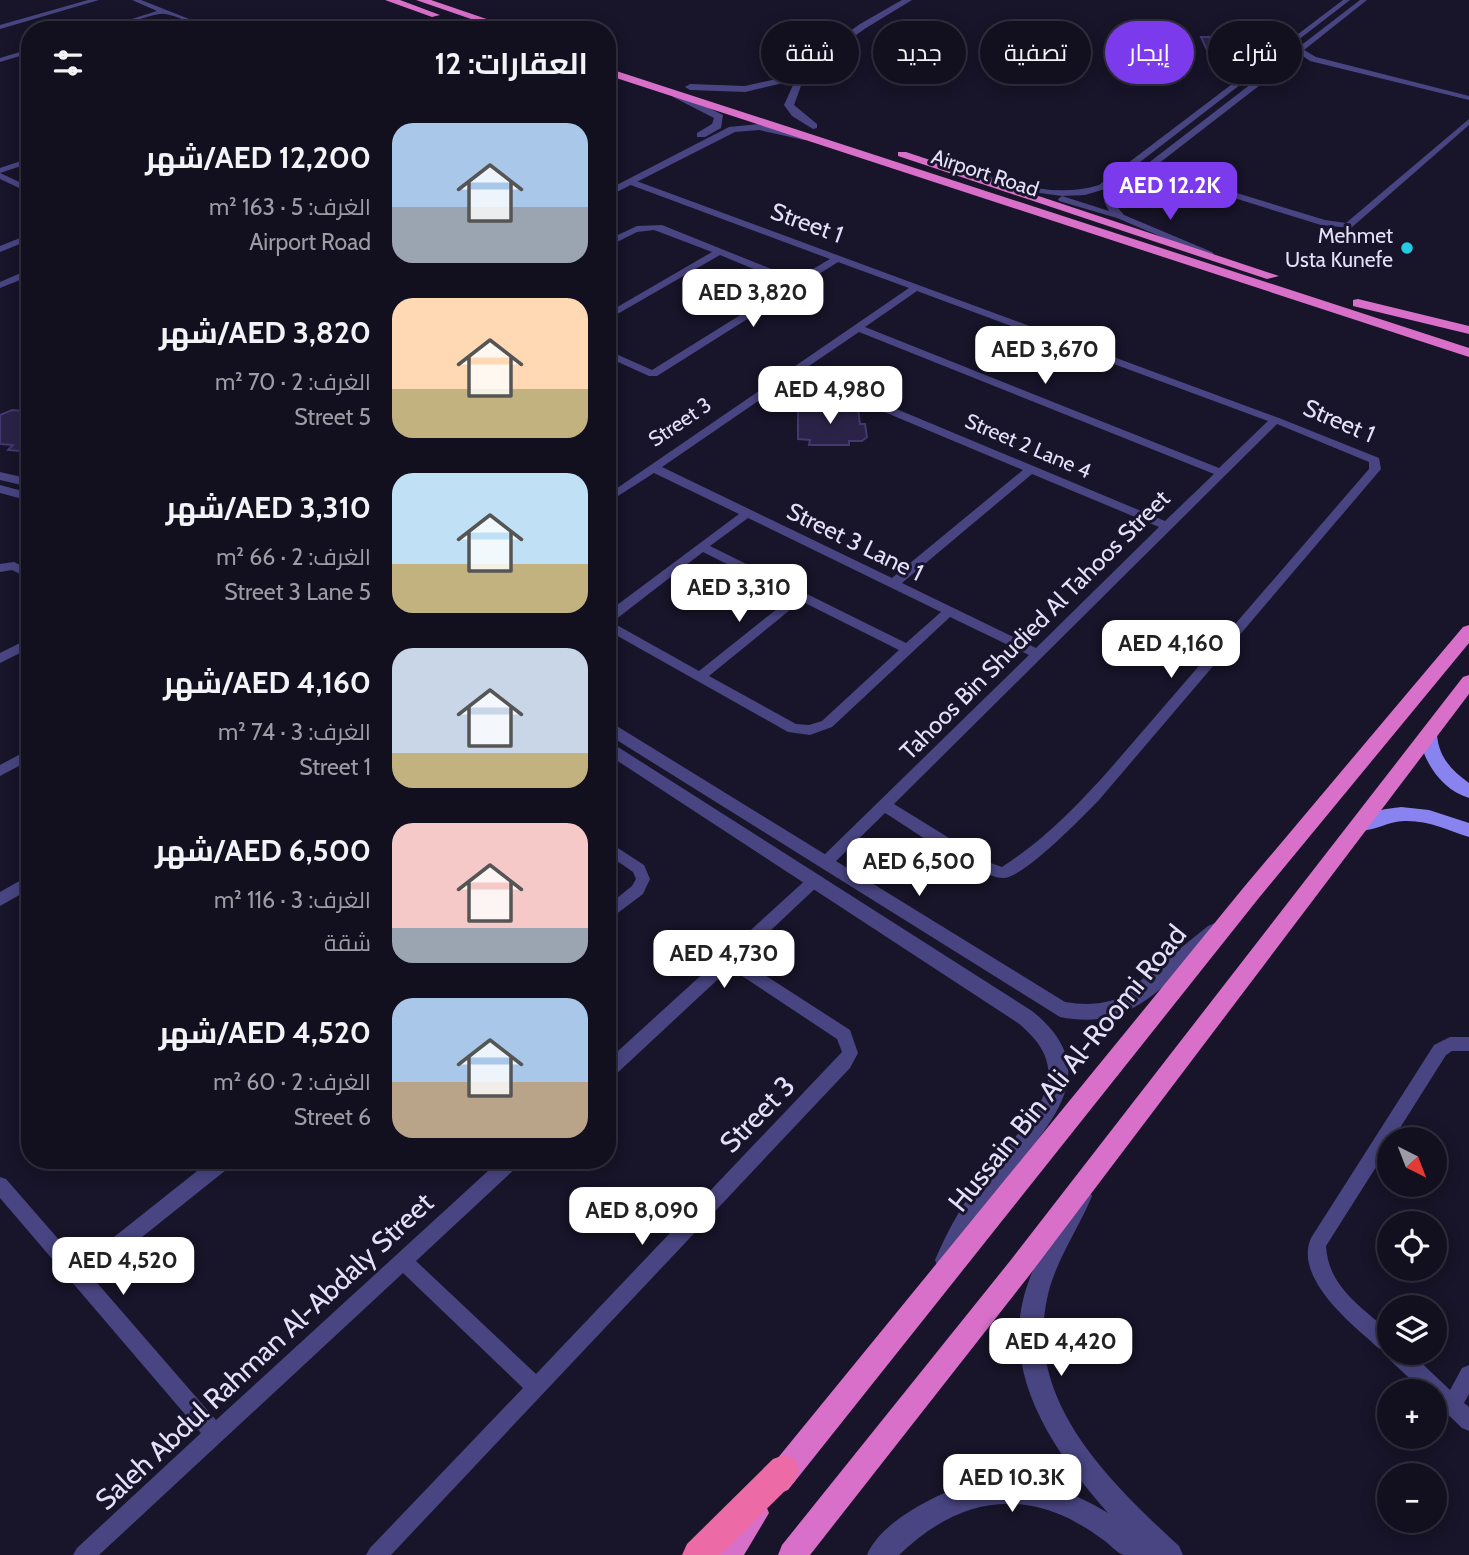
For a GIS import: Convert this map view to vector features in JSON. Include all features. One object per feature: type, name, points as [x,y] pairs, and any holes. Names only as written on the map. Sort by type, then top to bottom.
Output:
[{"type":"highway","points":[[390,0],[454,21]]},
{"type":"highway","points":[[421,0],[486,21]]},
{"type":"highway","name":"Airport Road","points":[[616,63],[1469,340]]},
{"type":"highway","name":"Airport Road","points":[[616,74],[1469,353]]},
{"type":"highway","points":[[1358,303],[1469,330]]},
{"type":"highway","points":[[1386,326],[1469,360]]},
{"type":"highway","name":"Hussain Bin Ali Al-Roomi Road","points":[[727,1555],[784,1470],[1227,923],[1469,631]]},
{"type":"highway","points":[[792,1555],[1087,1180],[1469,681]]},
{"type":"highway","points":[[698,1555],[784,1470]]},
{"type":"main road","points":[[1428,735],[1430,751],[1439,766],[1469,792]]},
{"type":"main road","points":[[1361,825],[1389,815],[1411,814],[1447,821],[1469,830]]},
{"type":"street","points":[[21,21],[96,0]]},
{"type":"street","points":[[135,0],[190,21]]},
{"type":"street","points":[[859,31],[908,0]]},
{"type":"street","points":[[859,39],[922,0]]},
{"type":"street","points":[[1038,191],[1069,195],[1102,187],[1347,0]]},
{"type":"street","points":[[1302,48],[1364,0]]},
{"type":"street","points":[[1337,7],[1329,17],[1339,20]]},
{"type":"street","points":[[130,21],[163,11]]},
{"type":"street","points":[[0,27],[21,21]]},
{"type":"street","points":[[1302,52],[1313,59],[1469,98]]},
{"type":"street","points":[[0,60],[21,54]]},
{"type":"street","points":[[690,88],[745,89],[773,84]]},
{"type":"street","points":[[798,84],[790,95],[789,105],[796,114],[813,126]]},
{"type":"street","points":[[1121,217],[1110,207],[1108,201],[1256,84]]},
{"type":"street","points":[[666,90],[716,114],[720,121],[711,133],[695,143],[692,149]]},
{"type":"street","points":[[1205,125],[1206,117],[1216,109],[1210,105]]},
{"type":"street","points":[[1155,163],[1159,170],[1171,176],[1273,208],[1335,226],[1352,224],[1469,121]]},
{"type":"street","points":[[616,190],[726,131],[742,127],[759,127],[818,140]]},
{"type":"street","points":[[616,178],[712,130]]},
{"type":"street","points":[[1130,181],[1122,178],[1134,163]]},
{"type":"street","points":[[0,173],[21,164]]},
{"type":"street","points":[[949,169],[1038,191],[1121,217],[1209,254]]},
{"type":"street","points":[[0,173],[21,185]]},
{"type":"street","points":[[1142,173],[1171,176]]},
{"type":"street","name":"Street 1","points":[[631,182],[1275,420],[1375,460],[1375,469],[1100,788],[1028,860],[1004,873],[983,866],[884,805]]},
{"type":"street","points":[[1262,216],[1273,208]]},
{"type":"street","points":[[1273,220],[1283,211]]},
{"type":"street","points":[[616,240],[647,226],[720,251],[797,283]]},
{"type":"street","points":[[0,249],[21,241]]},
{"type":"street","points":[[616,312],[720,251]]},
{"type":"street","points":[[616,357],[653,374],[837,258]]},
{"type":"street","points":[[0,285],[21,276]]},
{"type":"street","name":"Street 3","points":[[616,494],[917,288]]},
{"type":"street","points":[[858,328],[1221,473]]},
{"type":"street","name":"Street 2 Lane 4","points":[[796,371],[1167,526]]},
{"type":"street","name":"Tahoos Bin Shudied Al Tahoos Street","points":[[826,862],[1275,420]]},
{"type":"street","name":"Street 3 Lane 1","points":[[654,468],[1038,654]]},
{"type":"street","points":[[893,584],[1031,469]]},
{"type":"street","points":[[1,480],[21,476]]},
{"type":"street","points":[[1,480],[21,483]]},
{"type":"street","points":[[1,480],[21,492]]},
{"type":"street","points":[[616,612],[747,513]]},
{"type":"street","points":[[702,547],[906,649]]},
{"type":"street","points":[[0,568],[14,566],[21,570]]},
{"type":"street","points":[[699,678],[800,596]]},
{"type":"street","points":[[616,632],[793,729],[804,731],[827,724],[949,611]]},
{"type":"street","points":[[0,659],[21,647]]},
{"type":"street","points":[[616,734],[644,748],[826,862],[1041,1000],[1082,1014],[1110,1012],[1128,1004],[1191,948],[1227,923]]},
{"type":"street","points":[[616,752],[1025,1017],[1048,1037],[1059,1062],[1058,1083],[1050,1101],[978,1201],[934,1286]]},
{"type":"street","points":[[0,771],[21,759]]},
{"type":"street","points":[[616,852],[639,869],[643,879],[638,891],[616,908]]},
{"type":"street","points":[[616,1064],[815,880]]},
{"type":"street","points":[[0,901],[21,887]]},
{"type":"street","name":"Street 3","points":[[377,1555],[844,1063],[850,1053],[844,1035],[729,960]]},
{"type":"street","points":[[1377,1333],[1325,1284],[1315,1259],[1317,1244],[1440,1050],[1450,1044],[1469,1044]]},
{"type":"street","points":[[79,1276],[214,1169]]},
{"type":"street","name":"Saleh Abdul Rahman Al-Abdaly Street","points":[[85,1555],[502,1169]]},
{"type":"street","points":[[1087,1180],[1035,1299],[1031,1320],[1033,1358],[1044,1398],[1064,1436],[1113,1497],[1170,1555]]},
{"type":"street","points":[[0,1185],[215,1434]]},
{"type":"street","points":[[403,1261],[536,1387]]},
{"type":"street","points":[[1410,1365],[1469,1421]]},
{"type":"street","points":[[1452,1405],[1469,1375]]},
{"type":"street","points":[[880,1555],[899,1534],[939,1507],[960,1498],[1002,1491],[1039,1494],[1076,1506],[1108,1525],[1144,1555]]},
{"type":"building","points":[[1201,37],[1208,37],[1207,50]]},
{"type":"building","points":[[798,408],[858,408],[860,424],[865,424],[867,437],[862,441],[849,441],[849,445],[809,445],[810,440],[798,439]]},
{"type":"building","points":[[12,410],[21,411],[21,451],[8,450],[13,445],[0,444],[0,415]]},
{"type":"place","name":"Mehmet Usta Kunefe","points":[[1407,248]]}]
